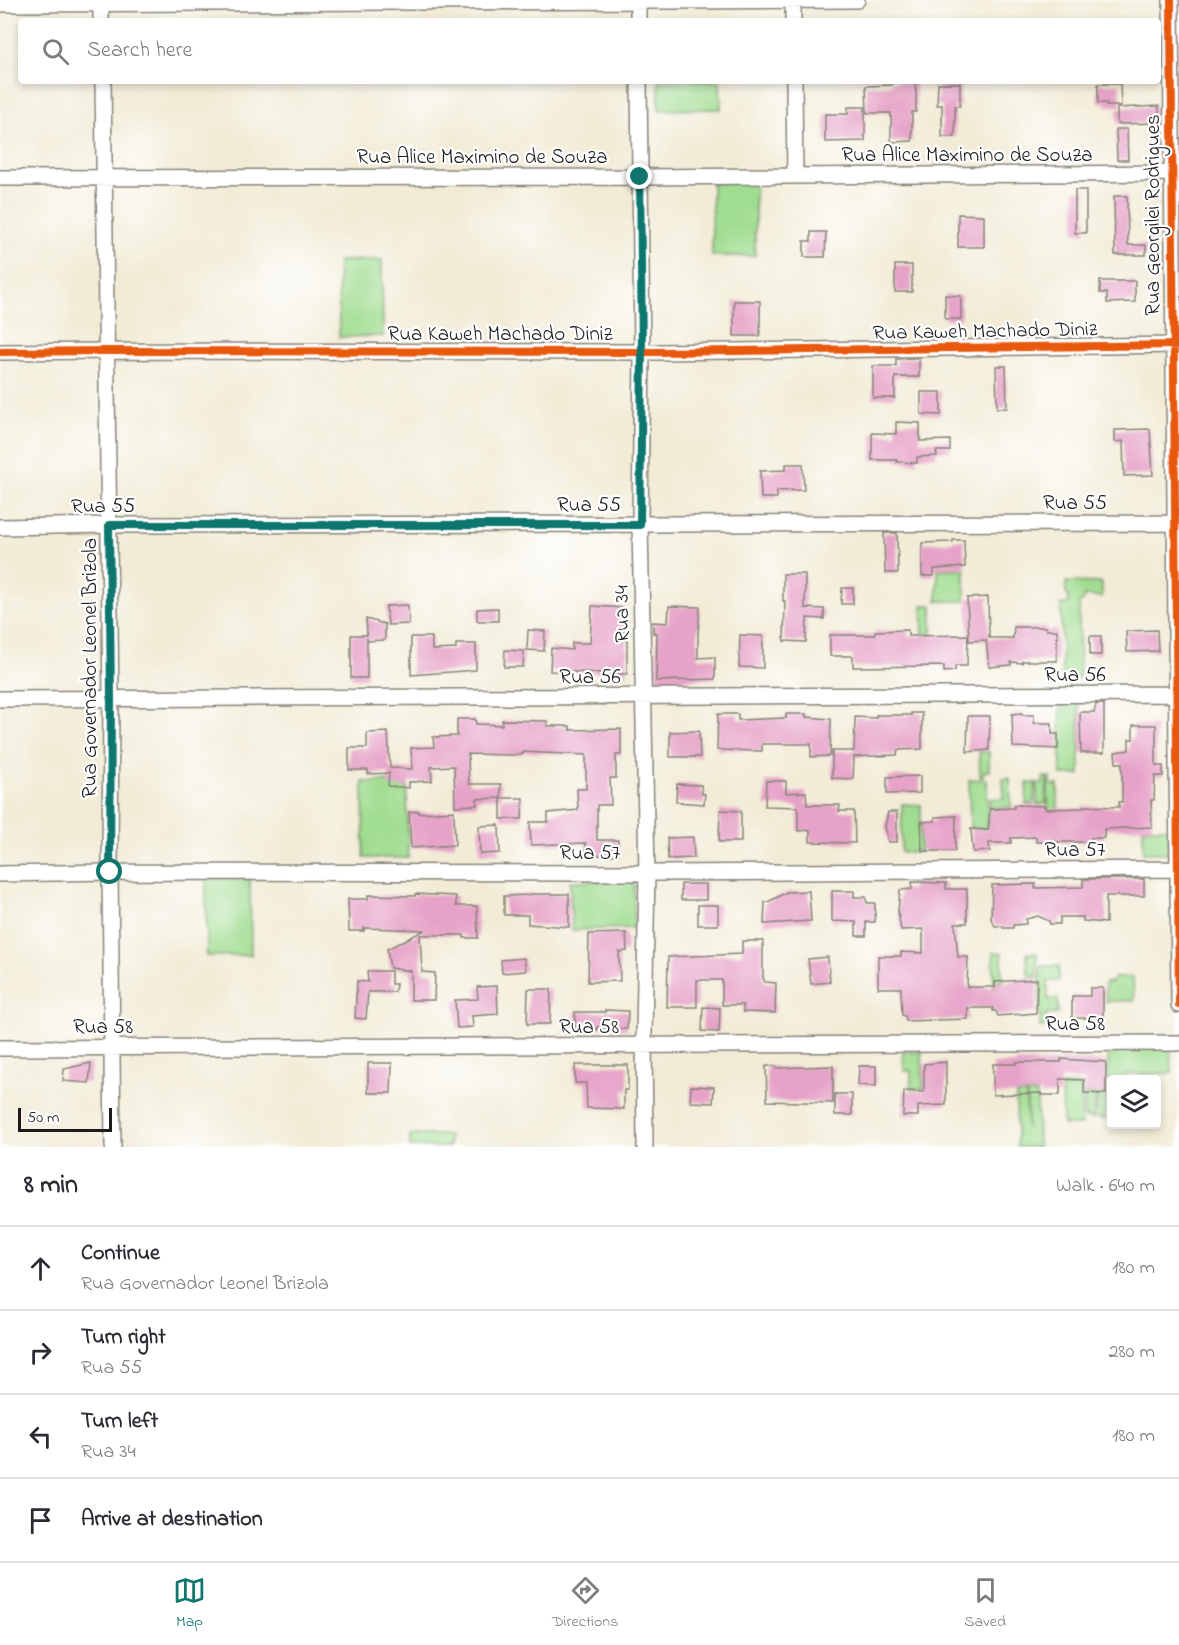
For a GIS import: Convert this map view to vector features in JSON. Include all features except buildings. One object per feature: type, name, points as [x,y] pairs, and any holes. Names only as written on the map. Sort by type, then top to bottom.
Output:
[{"type":"street","points":[[0,4],[858,0]]},
{"type":"street","name":"Rua Georgilei Rodrigues","points":[[1171,0],[1176,173],[1179,1005]]},
{"type":"street","points":[[638,1],[638,18]]},
{"type":"street","points":[[793,1],[793,18]]},
{"type":"street","points":[[101,2],[101,18]]},
{"type":"street","name":"Rua Governador Leonel Brizola","points":[[103,84],[111,697],[113,1147]]},
{"type":"street","name":"Rua 34","points":[[639,84],[642,351],[640,525],[646,873],[645,1147]]},
{"type":"street","points":[[794,84],[795,176]]},
{"type":"street","name":"Rua Alice Maximino de Souza","points":[[0,177],[640,177],[1176,173]]},
{"type":"street","name":"Rua Kaweh Machado Diniz","points":[[0,352],[642,351],[1176,345]]},
{"type":"street","name":"Rua 55","points":[[0,527],[1177,523]]},
{"type":"street","name":"Rua 56","points":[[0,699],[1178,694]]},
{"type":"street","name":"Rua 57","points":[[0,874],[1179,869]]},
{"type":"street","name":"Rua 58","points":[[0,1048],[1179,1043]]},
{"type":"green space","points":[[659,84],[720,84],[721,109],[659,110]]},
{"type":"green space","points":[[755,182],[755,256],[712,256],[712,183]]},
{"type":"green space","points":[[382,260],[383,336],[339,337],[338,261]]},
{"type":"green space","points":[[938,569],[965,569],[965,601],[937,601]]},
{"type":"green space","points":[[1066,582],[1102,583],[1102,597],[1084,596],[1084,600],[1079,604],[1080,678],[1062,678],[1061,604],[1069,604]]},
{"type":"green space","points":[[922,605],[932,605],[932,634],[923,634]]},
{"type":"green space","points":[[1060,700],[1079,700],[1080,775],[1061,775]]},
{"type":"green space","points":[[979,752],[989,752],[989,771],[984,771],[983,776],[980,776]]},
{"type":"green space","points":[[1043,777],[1047,777],[1046,804],[1037,804],[1037,784],[1043,784]]},
{"type":"green space","points":[[1048,777],[1051,777],[1051,785],[1058,785],[1058,813],[1048,813]]},
{"type":"green space","points":[[1003,778],[1010,778],[1011,807],[990,808],[990,799],[1004,798]]},
{"type":"green space","points":[[987,779],[988,828],[970,828],[969,780]]},
{"type":"green space","points":[[407,781],[408,858],[364,858],[363,782]]},
{"type":"green space","points":[[1027,783],[1035,783],[1034,804],[1026,804]]},
{"type":"green space","points":[[902,804],[921,805],[920,852],[901,852]]},
{"type":"green space","points":[[1143,828],[1169,828],[1168,853],[1143,853]]},
{"type":"green space","points":[[206,879],[250,879],[251,955],[207,956]]},
{"type":"green space","points":[[570,881],[634,881],[634,928],[572,930]]},
{"type":"green space","points":[[993,952],[1002,953],[1002,981],[995,981],[994,989]]},
{"type":"green space","points":[[1027,953],[1037,953],[1037,977],[1028,977]]},
{"type":"green space","points":[[1040,966],[1059,966],[1059,981],[1048,981],[1048,999],[1058,999],[1058,1014],[1046,1014],[1046,1027],[1040,1027]]},
{"type":"green space","points":[[1133,977],[1134,1000],[1106,1002],[1105,983],[1112,982],[1113,978]]},
{"type":"green space","points":[[1108,1047],[1170,1047],[1172,1073],[1108,1075]]},
{"type":"green space","points":[[903,1052],[922,1052],[923,1089],[911,1089],[911,1071],[904,1071]]},
{"type":"green space","points":[[1082,1085],[1082,1125],[1063,1125],[1062,1086]]},
{"type":"green space","points":[[1016,1094],[1026,1094],[1027,1129],[1027,1094],[1037,1094],[1038,1147],[1017,1147]]},
{"type":"green space","points":[[1085,1094],[1095,1094],[1094,1118],[1085,1118]]},
{"type":"green space","points":[[1097,1095],[1106,1095],[1105,1119],[1097,1118]]},
{"type":"green space","points":[[410,1135],[449,1135],[449,1147],[410,1147]]},
{"type":"cycle path","points":[[1171,0],[1179,1005]]},
{"type":"cycle path","points":[[0,352],[657,352],[1179,345]]},
{"type":"route","points":[[110,872],[109,525],[640,525],[642,351],[640,177]]}]
